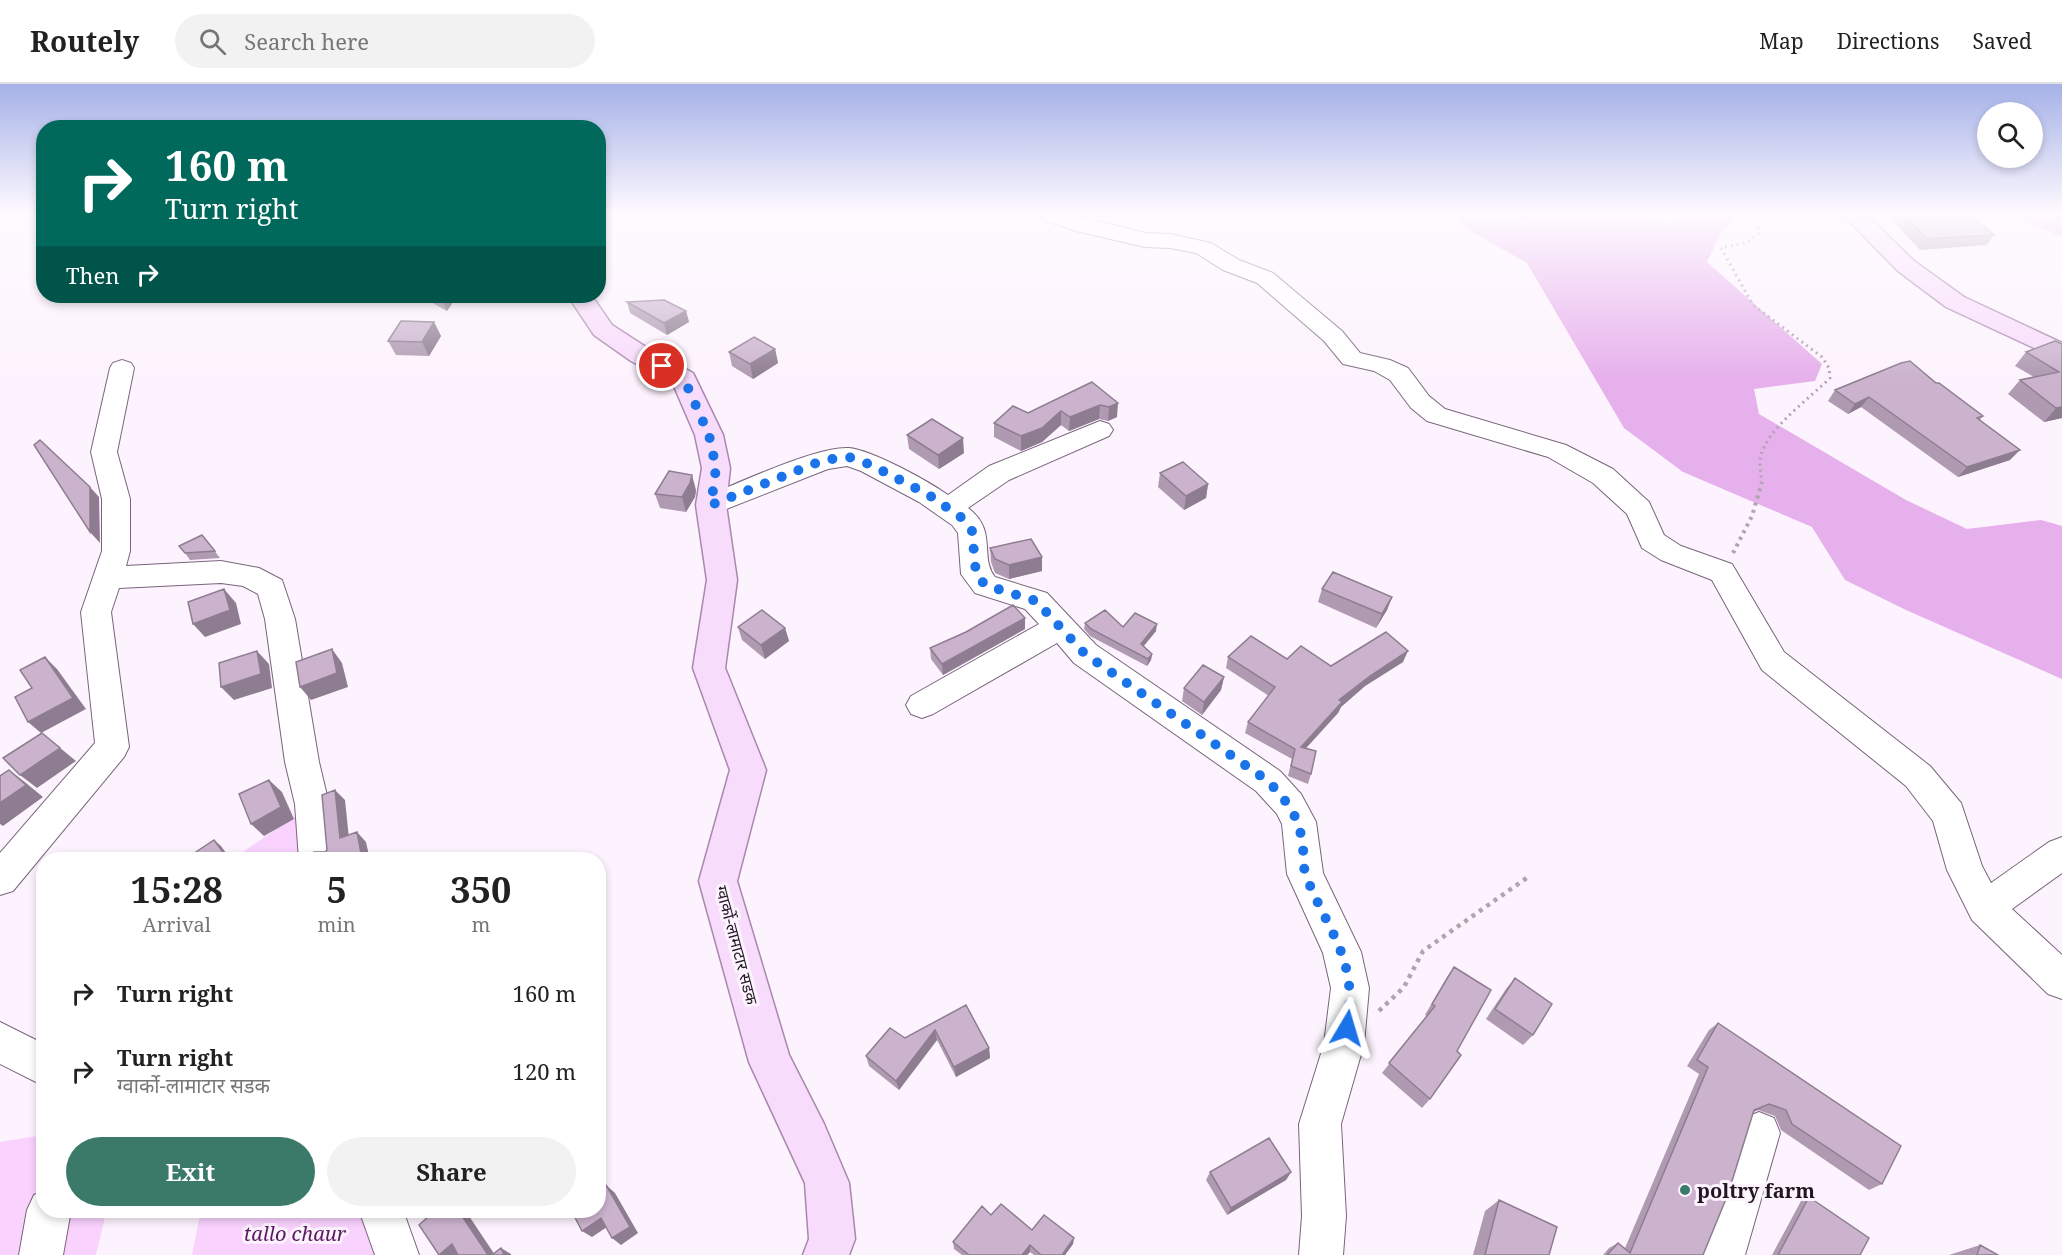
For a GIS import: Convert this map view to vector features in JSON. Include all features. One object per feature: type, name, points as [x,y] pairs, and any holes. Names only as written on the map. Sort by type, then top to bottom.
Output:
[{"type":"main road","points":[[1911,270],[1955,302],[2062,353]]},
{"type":"main road","name":"ग्वार्को-लामाटार सडक","points":[[585,303],[603,330],[640,356],[684,379],[709,435],[716,468],[711,505],[722,580],[709,668],[748,770],[718,882],[770,1062],[809,1140],[827,1184],[832,1239],[826,1255]]},
{"type":"street","points":[[1243,270],[1265,278],[1333,336],[1352,359],[1381,365],[1399,374],[1420,402],[1436,415],[1557,451],[1603,476],[1639,509],[1652,541],[1671,553],[1722,572],[1773,661],[1918,776],[1949,814],[1965,870],[1985,908],[2062,981]]},
{"type":"street","points":[[0,879],[112,747],[96,612],[116,551],[116,499],[104,452],[122,368]]},
{"type":"street","points":[[948,508],[999,473],[1100,429]]},
{"type":"street","points":[[711,505],[804,467],[849,457],[929,495],[962,518],[972,531],[976,574],[985,585],[1036,601],[1085,654],[1268,781],[1289,804],[1299,822],[1305,874],[1329,921],[1344,961],[1350,988],[1344,1044],[1320,1124],[1324,1216],[1321,1255]]},
{"type":"street","points":[[107,578],[221,572],[249,576],[271,588],[280,619],[302,762],[312,804],[316,852]]},
{"type":"street","points":[[921,705],[1060,627]]},
{"type":"street","points":[[1985,908],[2062,853]]},
{"type":"street","points":[[0,1042],[36,1062]]},
{"type":"street","points":[[1720,1255],[1729,1241],[1759,1133]]},
{"type":"street","points":[[41,1255],[48,1218]]},
{"type":"street","points":[[384,1218],[398,1255]]},
{"type":"path","points":[[1722,572],[1751,519],[1762,476],[1760,457],[1773,434],[1791,417],[1800,404],[1815,394],[1830,378],[1829,368],[1822,357],[1753,305],[1732,270]]},
{"type":"path","points":[[1344,1044],[1404,987],[1424,951],[1528,877]]},
{"type":"green space","points":[[312,804],[309,852],[243,852]]},
{"type":"green space","points":[[36,1136],[36,1218],[105,1218],[96,1255],[0,1255],[0,1142]]},
{"type":"green space","name":"tallo chaur","points":[[199,1218],[384,1218],[397,1255],[192,1255]]},
{"type":"shaded area","points":[[1531,270],[1716,270],[1822,364],[1815,381],[1754,389],[1759,414],[1906,500],[1967,529],[2041,520],[2062,526],[2062,679],[1906,610],[1845,580],[1812,527],[1683,472],[1624,428]]},
{"type":"building","points":[[664,300],[686,311],[664,323],[627,302]]},
{"type":"building","points":[[401,321],[434,322],[422,342],[388,341]]},
{"type":"building","points":[[754,337],[775,349],[750,364],[729,352]]},
{"type":"building","points":[[2055,341],[2062,344],[2062,407],[2056,408],[2020,380],[2059,372],[2026,352]]},
{"type":"building","points":[[1910,361],[1936,383],[1983,416],[1977,418],[2020,450],[1967,467],[1869,397],[1855,404],[1835,390]]},
{"type":"building","points":[[1092,382],[1118,403],[1109,407],[1100,405],[1070,417],[1061,411],[1042,428],[1021,436],[994,423],[1013,406],[1028,413]]},
{"type":"building","points":[[932,419],[963,438],[938,455],[907,435]]},
{"type":"building","points":[[40,440],[90,487],[90,532],[34,445]]},
{"type":"building","points":[[1183,462],[1208,484],[1186,496],[1160,473]]},
{"type":"building","points":[[669,471],[692,475],[682,497],[655,494]]},
{"type":"building","points":[[202,535],[215,551],[185,553],[179,546]]},
{"type":"building","points":[[1031,539],[1042,557],[1009,565],[995,559],[990,548]]},
{"type":"building","points":[[1333,572],[1392,597],[1382,614],[1322,589]]},
{"type":"building","points":[[224,589],[230,610],[193,624],[188,602]]},
{"type":"building","points":[[1013,605],[1025,618],[942,664],[930,648],[966,632]]},
{"type":"building","points":[[762,610],[785,628],[761,645],[738,627]]},
{"type":"building","points":[[1105,610],[1123,627],[1135,613],[1157,624],[1141,644],[1152,654],[1148,659],[1091,629],[1085,623]]},
{"type":"building","points":[[1386,632],[1408,651],[1339,700],[1342,702],[1301,747],[1316,751],[1311,774],[1291,766],[1295,749],[1248,722],[1275,687],[1228,657],[1251,636],[1287,659],[1301,646],[1331,666]]},
{"type":"building","points":[[332,649],[337,673],[300,687],[296,662]]},
{"type":"building","points":[[257,651],[261,674],[221,687],[219,663]]},
{"type":"building","points":[[45,657],[73,698],[28,722],[15,697],[32,688],[20,670]]},
{"type":"building","points":[[1203,665],[1224,677],[1204,702],[1184,688]]},
{"type":"building","points":[[42,733],[60,748],[20,775],[3,758]]},
{"type":"building","points":[[9,770],[26,785],[0,803],[0,776]]},
{"type":"building","points":[[269,780],[281,807],[251,824],[239,794]]},
{"type":"building","points":[[335,790],[340,838],[357,832],[361,852],[325,852],[327,850],[322,795]]},
{"type":"building","points":[[214,840],[223,852],[196,852]]},
{"type":"building","points":[[1454,967],[1491,990],[1457,1051],[1461,1055],[1430,1099],[1389,1063],[1435,1006],[1432,1004]]},
{"type":"building","points":[[1515,978],[1552,1004],[1533,1035],[1495,1009]]},
{"type":"building","points":[[966,1005],[989,1048],[954,1067],[935,1030],[896,1081],[866,1056],[890,1028],[905,1038]]},
{"type":"building","points":[[1718,1023],[1901,1146],[1882,1184],[1792,1124],[1786,1110],[1769,1104],[1754,1110],[1728,1194],[1703,1255],[1607,1255],[1618,1243],[1630,1253],[1708,1067],[1697,1060]]},
{"type":"building","points":[[1269,1138],[1291,1172],[1231,1208],[1210,1172]]},
{"type":"building","points":[[606,1185],[630,1227],[612,1238],[601,1218],[606,1218]]},
{"type":"building","name":"poltry farm","points":[[1809,1197],[1869,1238],[1860,1255],[1778,1255]]},
{"type":"building","points":[[1499,1200],[1557,1227],[1549,1255],[1485,1255]]},
{"type":"building","points":[[1001,1204],[1032,1230],[1044,1215],[1074,1238],[1062,1255],[1041,1255],[1030,1245],[1022,1255],[969,1255],[953,1242],[982,1206],[991,1215]]},
{"type":"building","points":[[427,1218],[463,1218],[488,1255],[458,1255],[452,1244],[439,1255],[419,1225]]},
{"type":"building","points":[[575,1218],[601,1218],[582,1231]]},
{"type":"building","points":[[1980,1245],[1998,1255],[1977,1255]]},
{"type":"building","points":[[501,1248],[504,1255],[492,1255]]},
{"type":"place","name":"poltry farm","points":[[1685,1190]]},
{"type":"route","points":[[662,366],[684,379],[709,435],[716,468],[711,505],[824,460],[849,457],[871,465],[929,495],[962,518],[972,531],[976,574],[985,585],[1036,601],[1085,654],[1139,694],[1211,740],[1268,781],[1289,804],[1299,822],[1305,874],[1342,952],[1350,988],[1347,1028]]}]
